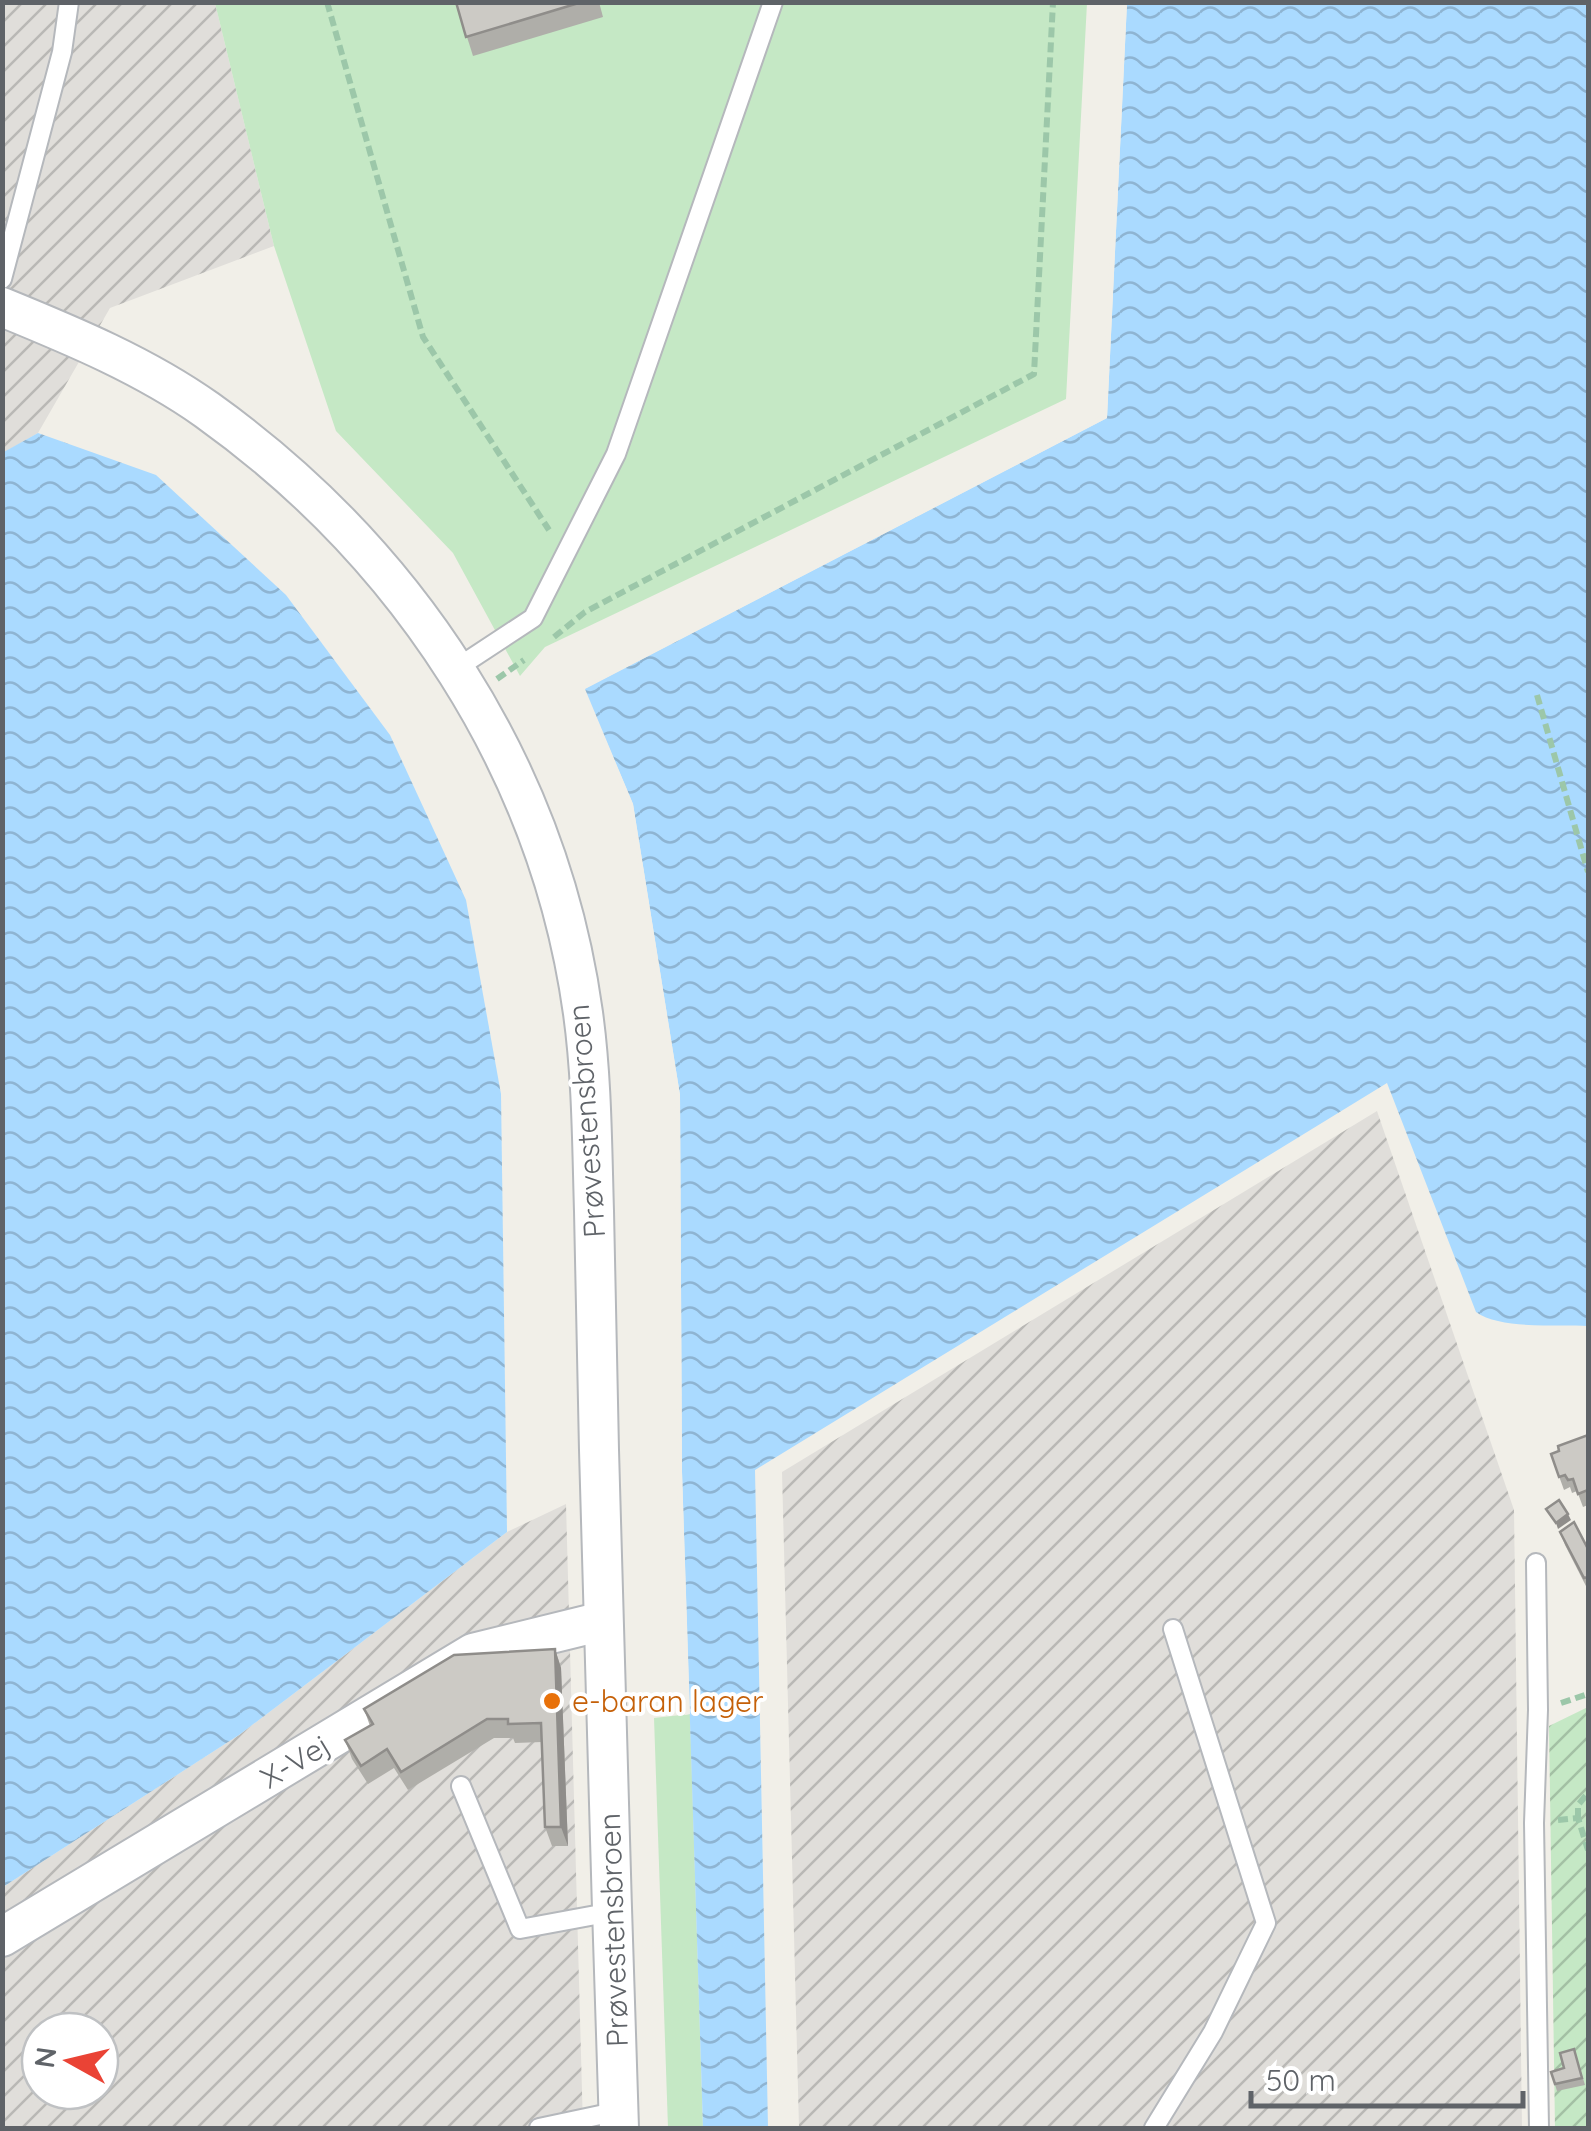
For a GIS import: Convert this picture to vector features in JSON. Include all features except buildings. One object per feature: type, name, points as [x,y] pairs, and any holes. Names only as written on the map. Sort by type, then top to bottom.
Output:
[{"type":"street","name":"Prøvestensbroen","points":[[2,307],[98,346],[204,408],[300,482],[384,570],[464,682],[515,776],[557,892],[583,1012],[592,1135],[619,2120]]},
{"type":"street","name":"X-Vej","points":[[2,1938],[473,1653],[603,1621]]},
{"type":"lane","points":[[2,279],[62,52],[69,2]]},
{"type":"lane","points":[[464,682],[533,618],[616,454],[773,2]]},
{"type":"lane","points":[[1536,1562],[1538,1710],[1534,1824],[1539,2128]]},
{"type":"lane","points":[[1154,2128],[1213,2032],[1266,1923],[1174,1629]]},
{"type":"lane","points":[[461,1786],[520,1929],[612,1912]]},
{"type":"lane","points":[[539,2128],[619,2120]]},
{"type":"path","points":[[327,2],[423,337],[566,556]]},
{"type":"path","points":[[542,646],[586,612],[1034,374],[1053,2]]},
{"type":"path","points":[[464,682],[528,656]]},
{"type":"path","points":[[1537,695],[1588,872]]},
{"type":"path","points":[[1588,1792],[1578,1805],[1588,1850]]},
{"type":"path","points":[[1534,1824],[1578,1818]]},
{"type":"shaded area","points":[[2,3],[215,3],[274,246],[110,308],[38,433],[3,453]]},
{"type":"shaded area","points":[[1377,1111],[1514,1510],[1522,2128],[799,2128],[782,1472]]},
{"type":"shaded area","points":[[566,1504],[583,2128],[3,2128],[3,1887],[239,1735],[507,1532]]},
{"type":"green space","points":[[215,3],[1087,3],[1066,399],[545,647],[520,676],[453,553],[336,431],[274,246]]},
{"type":"green space","points":[[1588,1707],[1588,2128],[1555,2128],[1549,1726]]},
{"type":"green space","points":[[690,1714],[703,2128],[668,2128],[654,1718]]},
{"type":"water","points":[[1127,3],[1588,3],[1588,1326],[1515,1324],[1476,1312],[1387,1083],[755,1470],[768,2128],[703,2128],[682,1472],[680,1095],[633,804],[584,689],[1107,418]]},
{"type":"water","points":[[38,433],[156,475],[286,595],[390,735],[466,900],[501,1094],[507,1532],[239,1735],[3,1887],[2,453]]},
{"type":"pier","points":[[1122,2],[1127,3],[1107,418],[585,689],[633,804],[680,1095],[682,1472],[690,1714],[685,1715],[677,1472],[675,1096],[629,806],[580,688],[1102,415]]},
{"type":"place","name":"e-baran lager","points":[[552,1701]]}]
